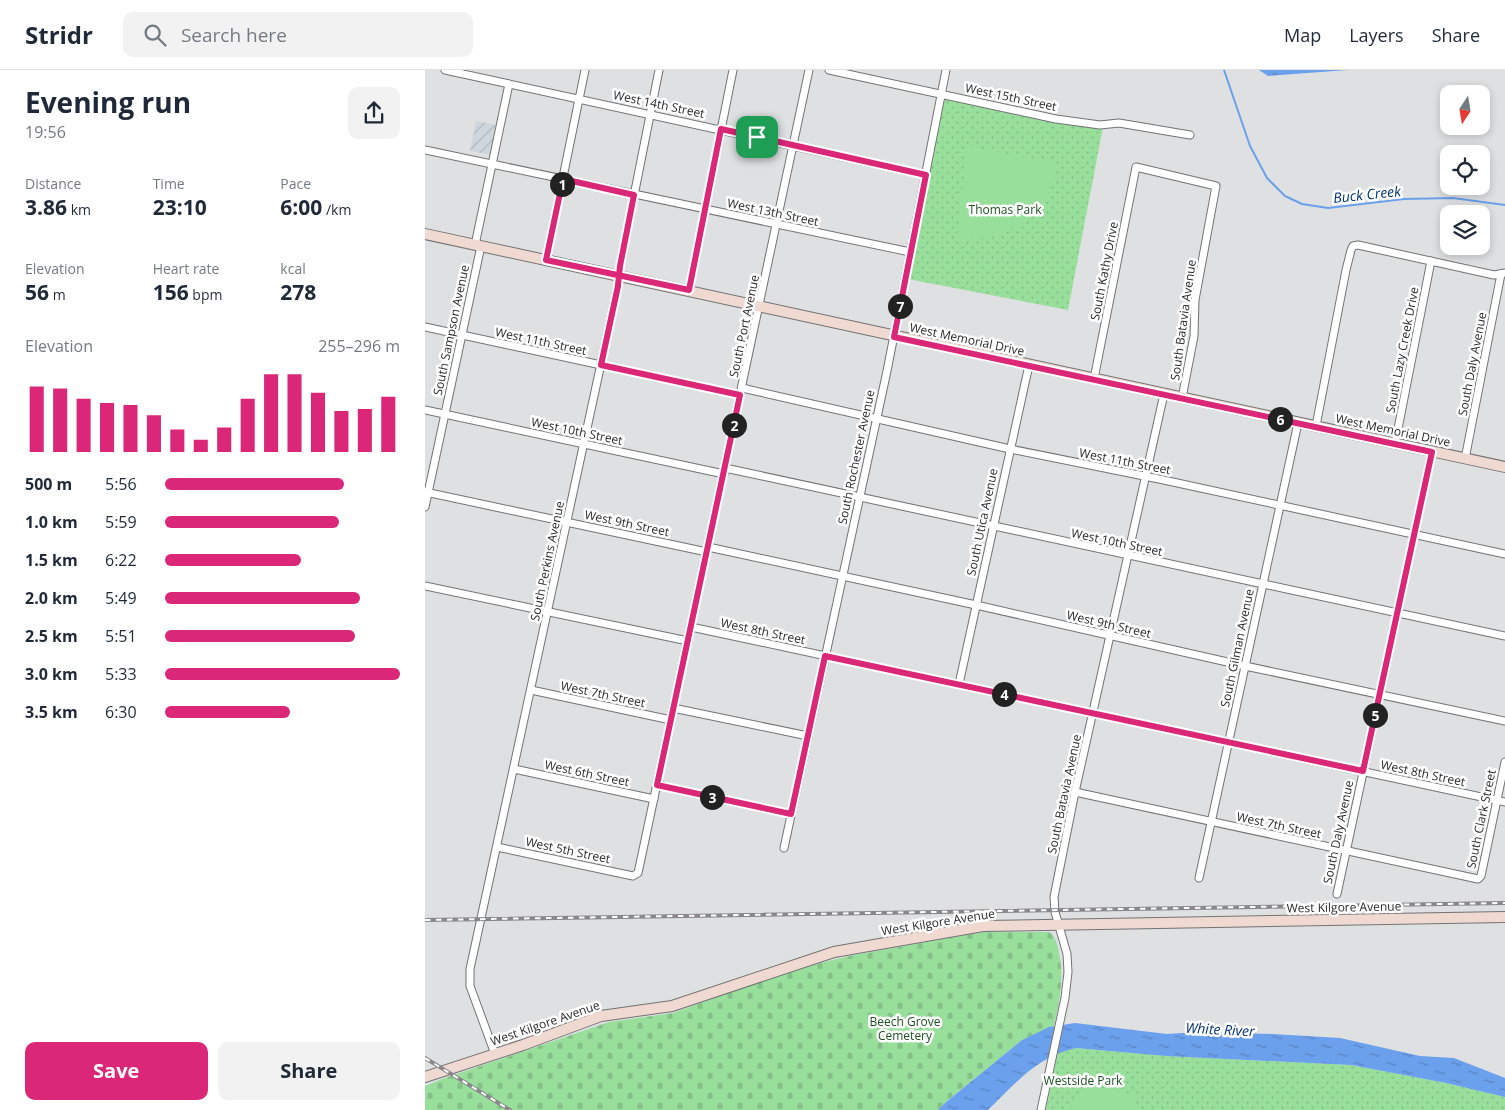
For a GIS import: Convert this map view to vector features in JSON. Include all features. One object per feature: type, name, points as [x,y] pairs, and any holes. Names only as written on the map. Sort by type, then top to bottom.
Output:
[{"type":"main road","name":"West Memorial Drive","points":[[425,234],[689,290],[894,337],[1505,467]]},
{"type":"main road","name":"West Kilgore Avenue","points":[[425,1077],[601,1016],[672,1006],[834,952],[983,926],[1059,923],[1505,918]]},
{"type":"street","name":"West 14th Street","points":[[445,70],[926,175]]},
{"type":"street","points":[[546,260],[585,70]]},
{"type":"street","name":"South Perkins Avenue","points":[[495,1054],[472,991],[470,974],[601,365],[659,70]]},
{"type":"street","points":[[689,290],[733,70]]},
{"type":"street","name":"South Port Avenue","points":[[633,876],[638,873],[809,70]]},
{"type":"street","name":"West 15th Street","points":[[829,70],[1056,119],[1100,125],[1132,125],[1190,135]]},
{"type":"street","name":"South Rochester Avenue","points":[[784,848],[894,337],[946,70]]},
{"type":"street","name":"South Sampson Avenue","points":[[425,507],[462,335],[492,164],[509,84]]},
{"type":"street","name":"West 13th Street","points":[[425,150],[910,252]]},
{"type":"street","name":"South Kathy Drive","points":[[1094,379],[1136,168],[1216,186]]},
{"type":"street","name":"South Batavia Avenue","points":[[1182,398],[1194,336],[1195,300],[1216,186]]},
{"type":"street","points":[[1316,426],[1346,270],[1353,246],[1358,245],[1495,275],[1503,274]]},
{"type":"street","name":"South Lazy Creek Drive","points":[[1395,444],[1431,261]]},
{"type":"street","name":"South Daly Avenue","points":[[1465,459],[1503,274]]},
{"type":"street","name":"West 11th Street","points":[[425,327],[601,365],[876,419],[1505,554]]},
{"type":"street","name":"South Utica Avenue","points":[[959,684],[1029,365]]},
{"type":"street","name":"South Batavia Avenue","points":[[1059,923],[1054,907],[1054,897],[1075,792],[1164,394]]},
{"type":"street","name":"West 10th Street","points":[[425,410],[584,444],[859,497],[1505,636]]},
{"type":"street","name":"South Gilman Avenue","points":[[1199,878],[1298,423]]},
{"type":"street","name":"South Daly Avenue","points":[[1337,894],[1432,452]]},
{"type":"street","name":"West 9th Street","points":[[427,492],[567,522],[843,576],[1245,666],[1505,721]]},
{"type":"street","points":[[425,586],[688,641]]},
{"type":"street","name":"West 8th Street","points":[[691,627],[1505,802]]},
{"type":"street","name":"West 7th Street","points":[[531,690],[671,720]]},
{"type":"street","points":[[673,708],[808,736]]},
{"type":"street","name":"South Clark Street","points":[[1478,879],[1481,876],[1505,762]]},
{"type":"street","name":"West 6th Street","points":[[514,769],[654,799]]},
{"type":"street","points":[[657,785],[791,814]]},
{"type":"street","name":"West 7th Street","points":[[1075,792],[1478,879]]},
{"type":"street","name":"West 5th Street","points":[[497,847],[633,876]]},
{"type":"street","points":[[1041,1110],[1065,998],[1068,972],[1067,954],[1059,923]]},
{"type":"shaded area","points":[[476,121],[496,125],[491,155],[470,151]]},
{"type":"green space","name":"Thomas Park","points":[[944,97],[1103,127],[1068,310],[908,279]]},
{"type":"green space","points":[[971,147],[1056,163],[1050,189],[1034,212],[1023,221],[998,234],[971,239],[957,238],[967,149]]},
{"type":"green space","name":"Beech Grove Cemetery","points":[[983,932],[1049,932],[1053,935],[1057,943],[1061,968],[1060,997],[1054,1026],[1022,1040],[938,1110],[425,1110],[425,1086],[609,1022],[673,1013],[772,977],[828,961]]},
{"type":"green space","name":"Westside Park","points":[[1076,1048],[1167,1056],[1351,1065],[1502,1096],[1505,1097],[1505,1110],[1046,1110],[1058,1052]]},
{"type":"green space","points":[[1094,1088],[1137,1095],[1135,1110],[1071,1110],[1079,1095]]},
{"type":"water","points":[[1259,70],[1348,70],[1268,76]]},
{"type":"water","points":[[1075,1023],[1167,1034],[1198,1032],[1340,1038],[1420,1056],[1454,1058],[1505,1078],[1505,1097],[1446,1083],[1351,1065],[1166,1056],[1076,1048],[1062,1052],[1038,1064],[988,1110],[938,1110],[1022,1040],[1049,1027]]},
{"type":"waterway","name":"Buck Creek","points":[[1224,70],[1250,146],[1267,178],[1285,196],[1302,204],[1328,208],[1404,199],[1453,198],[1505,205]]},
{"type":"railway","points":[[425,920],[1505,903]]},
{"type":"railway","points":[[425,1058],[510,1110]]},
{"type":"route","points":[[757,137],[721,129],[689,290],[619,276],[546,260],[563,179],[634,195],[620,266],[619,276],[618,285],[618,286],[601,365],[740,395],[657,785],[791,814],[825,656],[1363,771],[1432,452],[894,337],[926,175],[757,137]]},
{"type":"water label","name":"White River","points":[[1220,1029]]}]
